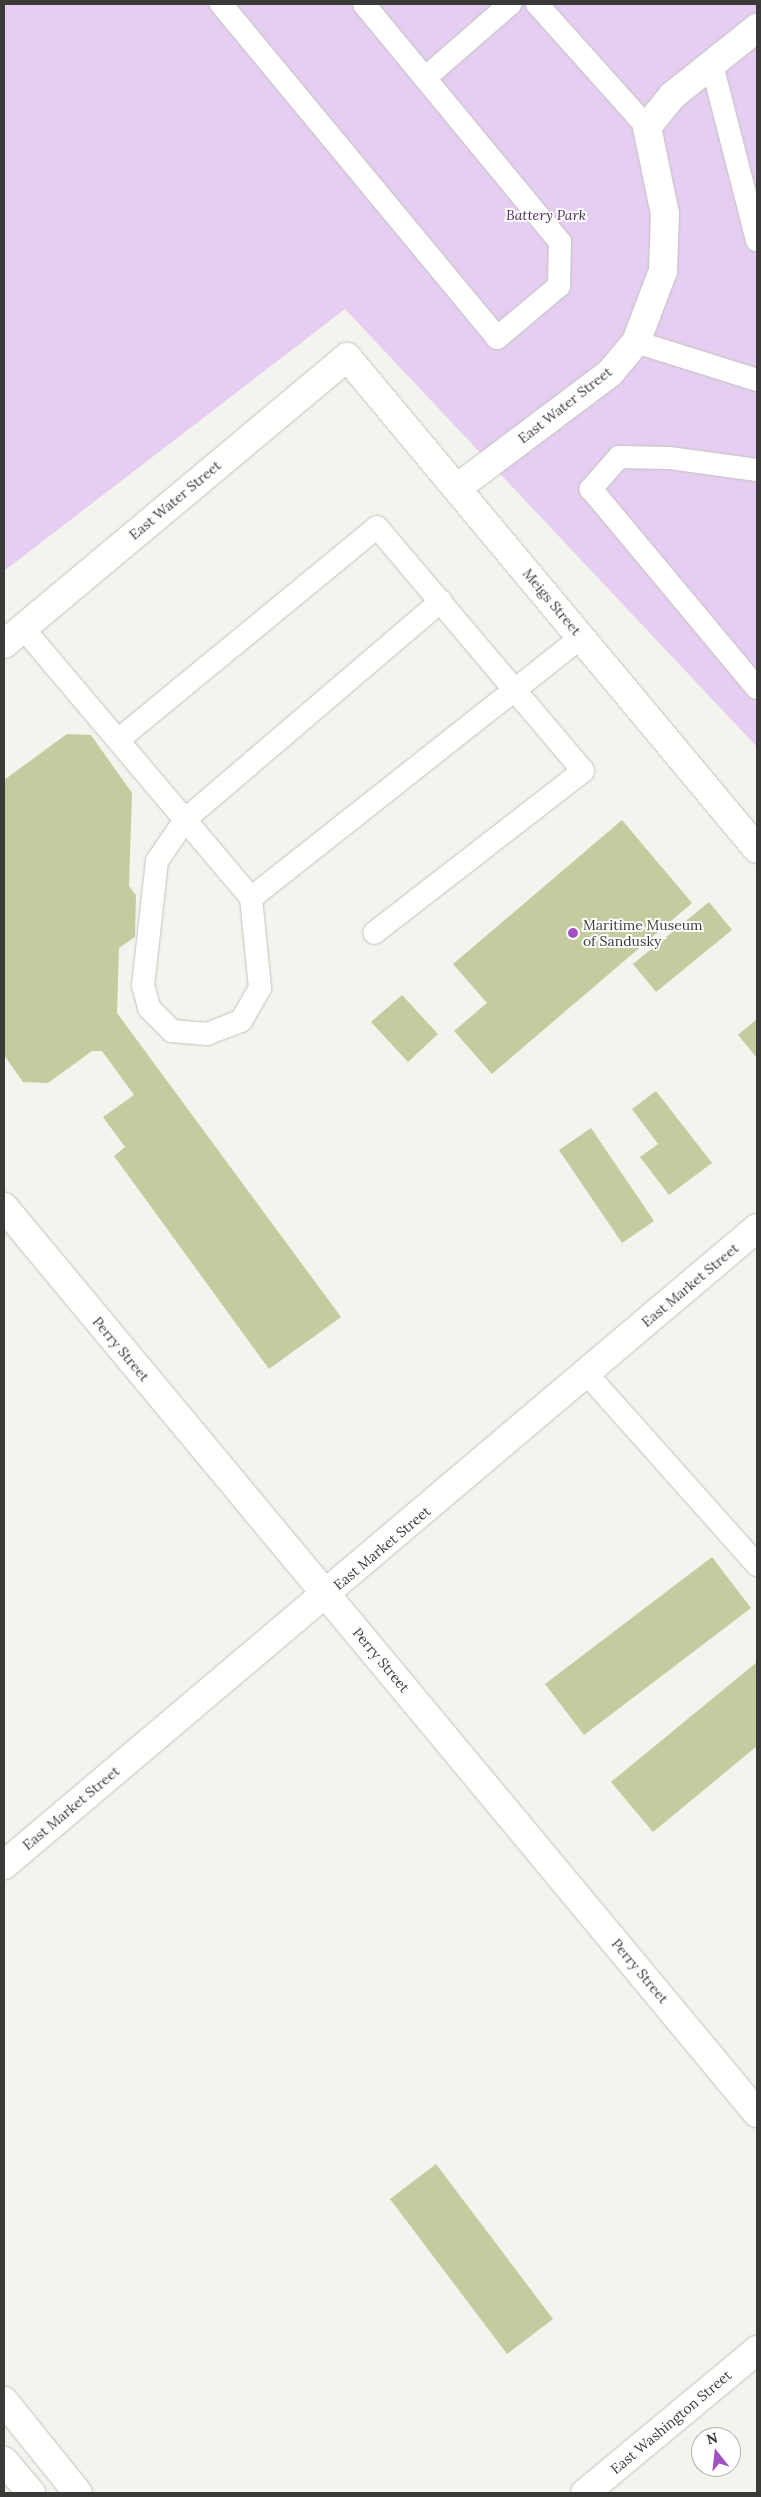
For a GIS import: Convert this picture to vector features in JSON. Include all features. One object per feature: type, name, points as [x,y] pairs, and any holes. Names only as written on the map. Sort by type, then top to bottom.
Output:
[{"type":"street","points":[[647,127],[672,96],[757,28]]},
{"type":"street","name":"East Water Street","points":[[457,488],[610,373],[636,342],[662,271],[665,214],[647,127]]},
{"type":"street","name":"East Water Street","points":[[13,636],[347,357]]},
{"type":"street","name":"Meigs Street","points":[[347,357],[757,848]]},
{"type":"street","name":"Perry Street","points":[[4,1207],[757,2113]]},
{"type":"street","name":"East Market Street","points":[[4,1865],[326,1595],[757,1228]]},
{"type":"street","name":"East Washington Street","points":[[585,2493],[757,2350]]},
{"type":"street","points":[[4,2401],[78,2493]]},
{"type":"street","points":[[4,2462],[30,2493]]},
{"type":"lane","points":[[221,4],[498,338],[559,286],[560,242],[364,4]]},
{"type":"lane","points":[[425,78],[510,4]]},
{"type":"lane","points":[[537,4],[647,127]]},
{"type":"lane","points":[[712,65],[749,174],[757,240]]},
{"type":"lane","points":[[636,342],[757,380]]},
{"type":"lane","points":[[757,470],[669,458],[619,458],[591,489],[757,688]]},
{"type":"lane","points":[[118,740],[378,527],[516,688],[583,771],[374,933]]},
{"type":"lane","points":[[13,636],[118,740],[185,820],[251,898],[260,988],[241,1021],[207,1034],[172,1031],[149,1008],[143,985],[157,861],[185,820],[441,601]]},
{"type":"lane","points":[[251,898],[581,637]]},
{"type":"lane","points":[[587,1374],[757,1565]]},
{"type":"green space","name":"Battery Park","points":[[4,4],[757,4],[757,747],[345,309],[4,571]]},
{"type":"building","points":[[67,734],[91,735],[132,793],[129,886],[136,895],[135,937],[119,948],[117,1013],[341,1317],[269,1369],[114,1156],[125,1147],[103,1117],[134,1095],[102,1051],[92,1051],[48,1083],[23,1082],[4,1055],[4,780]]},
{"type":"building","name":"Maritime Museum of Sandusky","points":[[622,820],[692,903],[492,1074],[454,1031],[487,1003],[453,964]]},
{"type":"building","points":[[709,902],[732,930],[656,992],[633,964]]},
{"type":"building","points":[[402,995],[438,1034],[408,1062],[371,1022]]},
{"type":"building","points":[[757,1019],[757,1058],[738,1035]]},
{"type":"building","points":[[656,1091],[712,1163],[669,1195],[640,1157],[658,1144],[632,1109]]},
{"type":"building","points":[[591,1128],[654,1221],[622,1243],[559,1150]]},
{"type":"building","points":[[712,1557],[751,1608],[584,1735],[545,1684]]},
{"type":"building","points":[[757,1662],[757,1746],[653,1832],[611,1782]]},
{"type":"building","points":[[436,2164],[553,2319],[507,2354],[390,2199]]},
{"type":"place","name":"Maritime Museum of Sandusky","points":[[573,933]]}]
